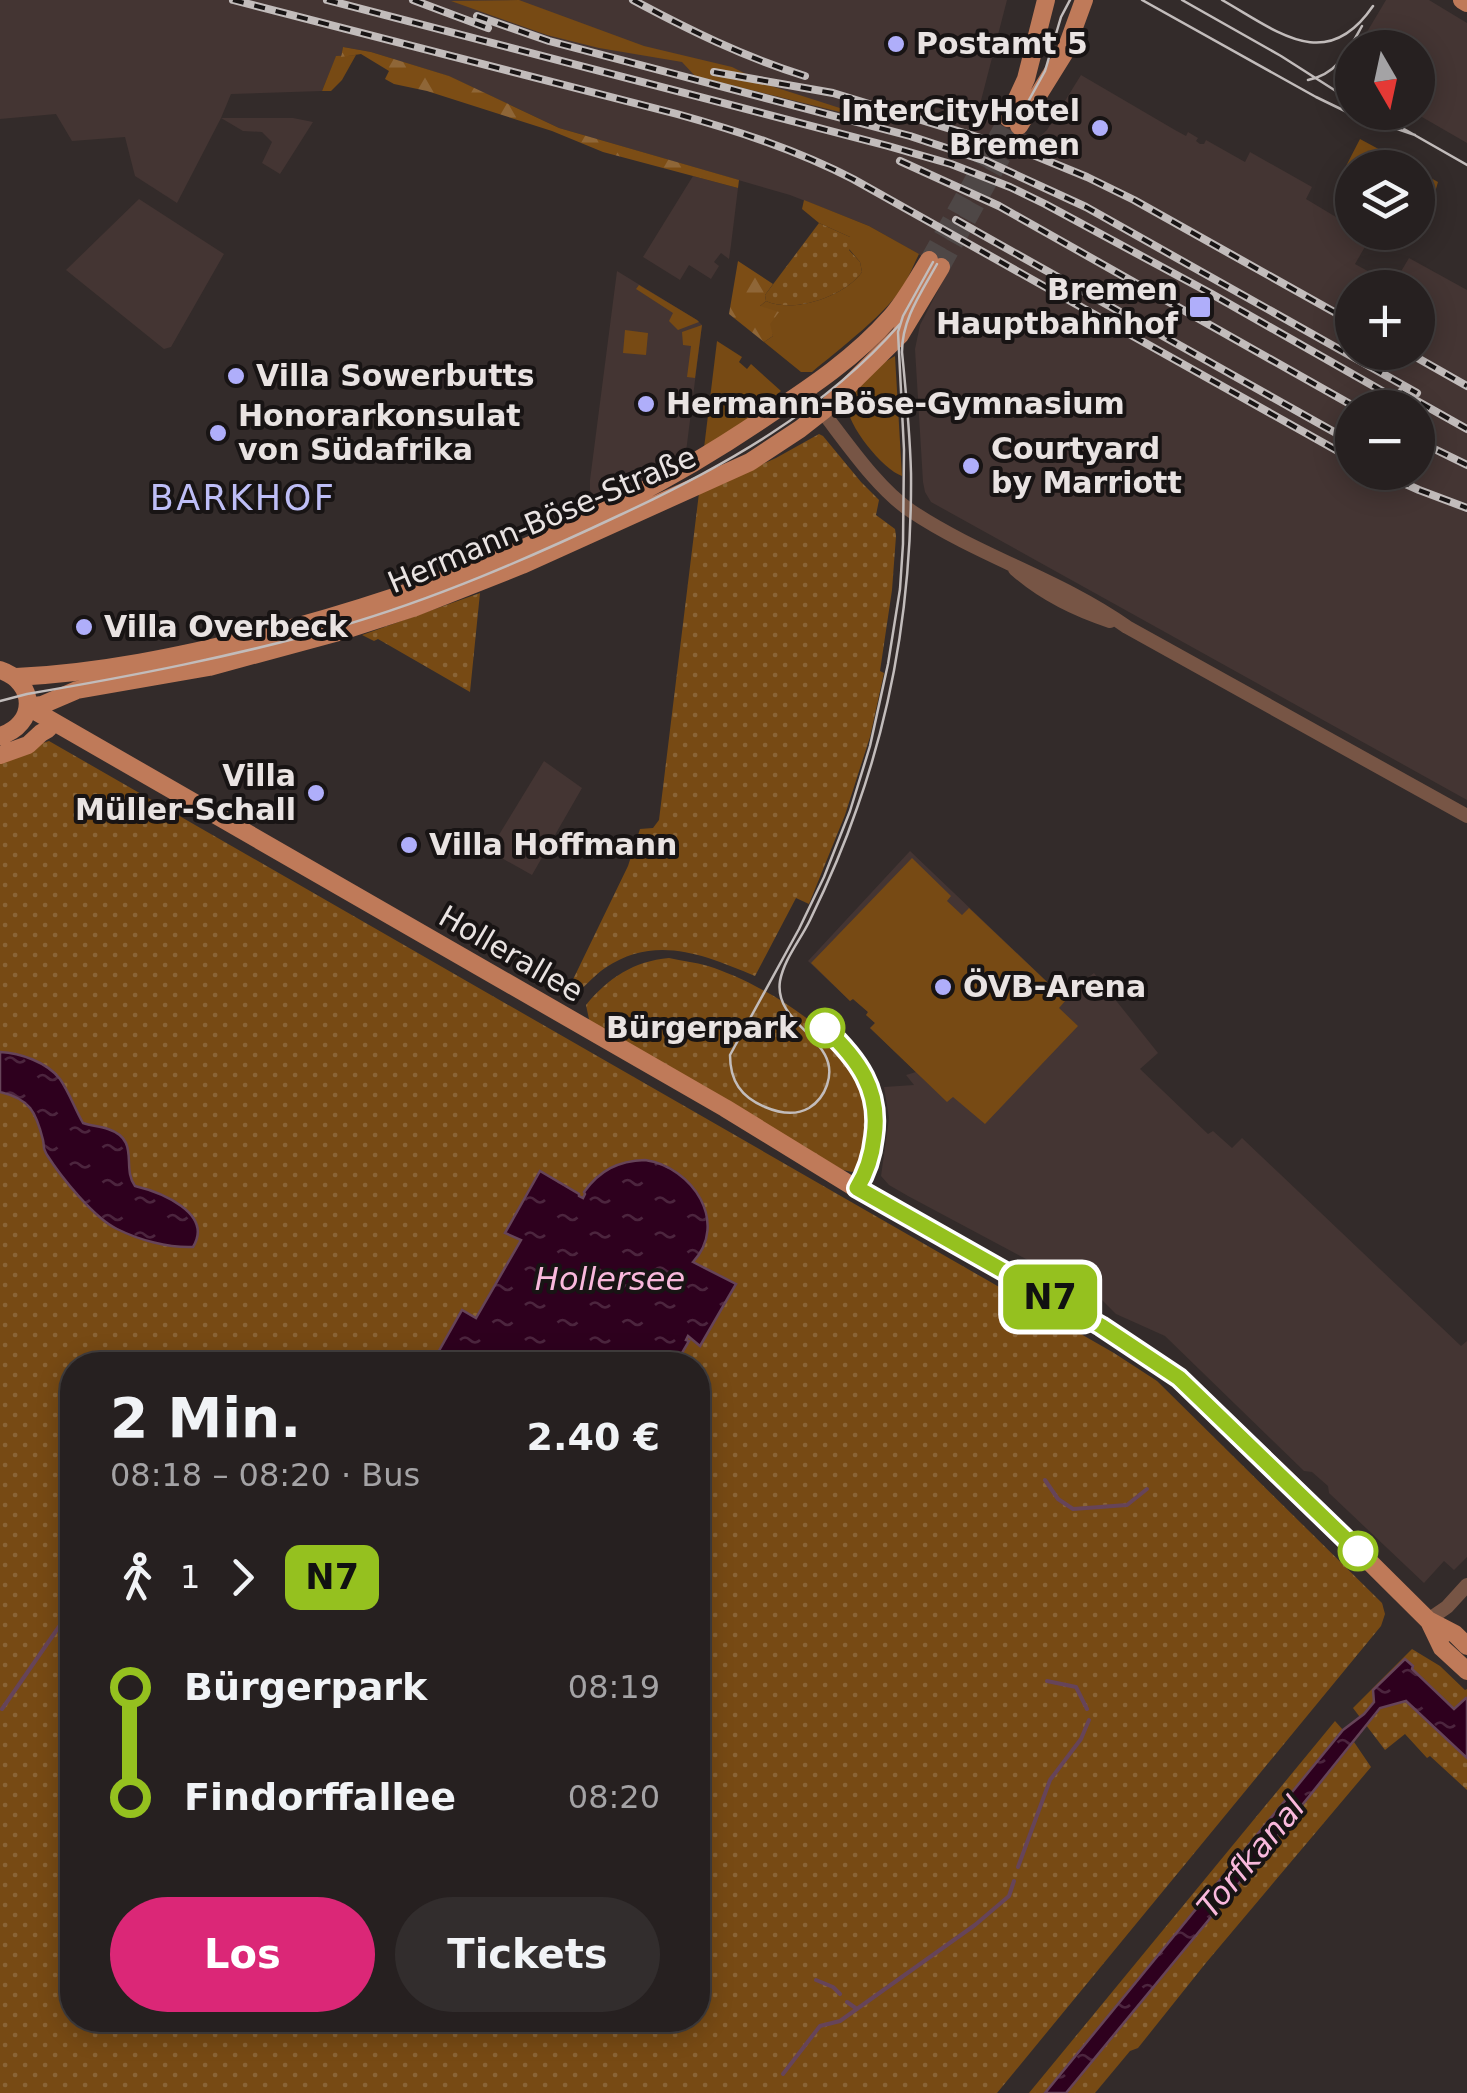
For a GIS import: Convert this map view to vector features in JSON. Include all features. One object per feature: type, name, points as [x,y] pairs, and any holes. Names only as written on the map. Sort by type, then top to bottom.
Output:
[{"type":"main road","points":[[1046,0],[1014,122],[1065,52],[1084,0]]},
{"type":"main road","name":"Hermann-Böse-Straße","points":[[8,674],[73,674],[206,650],[332,618],[410,592],[592,516],[663,481],[740,435],[826,376],[892,316],[935,263],[900,334],[823,411],[750,462],[522,566],[416,607],[210,666],[76,690],[28,707]]},
{"type":"main road","points":[[0,736],[19,726],[28,707],[26,692],[8,674]]},
{"type":"main road","name":"Hollerallee","points":[[28,707],[1144,1353],[1179,1378],[1428,1620]]},
{"type":"main road","name":"Hollerallee","points":[[19,726],[82,740]]},
{"type":"main road","points":[[0,755],[28,745],[48,730]]},
{"type":"main road","points":[[1428,1620],[1455,1634],[1467,1646]]},
{"type":"main road","points":[[1428,1620],[1442,1648],[1467,1671]]},
{"type":"street","points":[[805,390],[864,464],[908,508],[1011,566],[1031,584],[1127,627],[1467,816]]},
{"type":"street","points":[[1428,1620],[1447,1607],[1467,1585]]},
{"type":"shaded area","points":[[0,0],[1007,0],[977,116],[1038,138],[1081,75],[1186,136],[1188,132],[1200,144],[1206,140],[1245,162],[1250,152],[1312,187],[1306,199],[1335,216],[1335,250],[1363,250],[1355,264],[1366,270],[1335,270],[1335,370],[1435,370],[1435,272],[1467,290],[1467,800],[931,502],[923,482],[915,349],[920,325],[948,271],[869,226],[790,195],[559,128],[448,76],[343,47],[322,91],[231,94],[177,203],[135,176],[125,137],[72,141],[56,114],[0,119]]},
{"type":"shaded area","points":[[519,0],[644,46],[732,67],[768,85],[843,109],[840,112],[695,76],[682,62],[547,35],[451,1]]},
{"type":"shaded area","points":[[1386,0],[1429,0],[1467,23],[1467,143],[1435,125],[1435,30],[1368,30]]},
{"type":"shaded area","points":[[356,55],[342,80],[331,91],[322,91],[336,56]]},
{"type":"shaded area","points":[[221,118],[293,118],[313,122],[280,174],[262,163],[272,142],[262,132],[243,131]]},
{"type":"shaded area","points":[[1360,139],[1380,150],[1354,150]]},
{"type":"shaded area","points":[[693,176],[738,188],[731,245],[729,259],[721,253],[714,262],[719,266],[711,279],[689,265],[680,280],[643,257]]},
{"type":"shaded area","points":[[139,199],[224,254],[171,347],[164,349],[66,270]]},
{"type":"shaded area","points":[[804,200],[869,226],[919,254],[888,306],[812,372],[801,372],[764,342],[773,336],[759,307],[766,301],[790,305],[818,300],[844,288],[862,272],[860,262],[849,249],[850,237],[819,223],[802,209]]},
{"type":"shaded area","points":[[819,223],[850,237],[855,243],[849,250],[860,262],[862,272],[844,288],[818,300],[790,305],[766,301],[765,295]]},
{"type":"shaded area","points":[[1409,258],[1431,270],[1402,270]]},
{"type":"shaded area","name":"Hermann-Böse-Gymnasium","points":[[617,271],[702,325],[685,460],[597,504],[590,480]]},
{"type":"shaded area","points":[[639,285],[699,322],[678,330],[669,321],[673,313],[636,289]]},
{"type":"shaded area","points":[[702,325],[695,378],[687,377],[691,346],[683,345],[682,332]]},
{"type":"shaded area","points":[[625,330],[648,333],[646,355],[623,353]]},
{"type":"shaded area","points":[[717,341],[742,357],[739,362],[747,369],[751,364],[781,391],[704,448]]},
{"type":"shaded area","points":[[895,356],[902,476],[884,464],[866,443],[847,409],[847,400],[878,366]]},
{"type":"shaded area","points":[[819,434],[879,500],[876,515],[895,529],[896,536],[880,671],[884,673],[870,737],[845,815],[809,904],[796,898],[755,976],[699,955],[643,952],[605,968],[569,998],[565,996],[628,866],[640,829],[653,828],[659,820],[699,493]]},
{"type":"shaded area","points":[[480,593],[470,692],[378,639],[362,635]]},
{"type":"shaded area","name":"Bürgerpark","points":[[49,741],[1114,1353],[1157,1381],[1382,1603],[1385,1614],[1381,1626],[997,2093],[0,2093],[0,764]]},
{"type":"shaded area","points":[[544,761],[582,788],[532,875],[489,851]]},
{"type":"shaded area","points":[[910,851],[1062,996],[1094,973],[1158,1053],[1140,1069],[1208,1134],[1213,1131],[1232,1148],[1242,1138],[1461,1346],[1467,1341],[1467,1557],[1454,1570],[1444,1561],[1424,1583],[1329,1493],[1328,1486],[1312,1472],[1304,1471],[1165,1336],[1116,1314],[1101,1299],[908,1196],[881,1176],[889,1118],[884,1087],[914,1085],[906,1075],[916,1072],[870,1028],[875,1023],[866,1015],[868,1012],[853,999],[850,1001],[808,961]]},
{"type":"shaded area","name":"ÖVB-Arena","points":[[912,858],[951,896],[947,901],[962,915],[969,908],[1066,1000],[1059,1008],[1078,1026],[985,1124],[953,1097],[947,1102],[870,1028],[875,1023],[866,1015],[868,1012],[853,999],[850,1001],[811,963]]},
{"type":"shaded area","points":[[669,958],[708,966],[757,987],[832,1039],[865,1085],[872,1109],[869,1140],[858,1169],[843,1170],[590,1024],[586,1005],[603,987],[633,967]]},
{"type":"shaded area","points":[[1412,1649],[1467,1689],[1467,1790],[1430,1756],[1427,1758],[1405,1734],[1385,1750],[1353,1708]]},
{"type":"shaded area","points":[[1335,1721],[1343,1730],[1045,2093],[1029,2093]]},
{"type":"shaded area","points":[[1354,1742],[1371,1767],[1138,2048],[1130,2051],[1095,2093],[1066,2093],[1242,1875],[1247,1879],[1256,1868],[1252,1863]]},
{"type":"green space","points":[[343,47],[449,76],[559,128],[739,180],[738,188],[603,152],[552,131],[394,84],[385,79],[389,71],[361,54],[341,57]]},
{"type":"green space","points":[[738,261],[773,284],[760,306],[779,312],[770,324],[773,336],[764,342],[729,314]]},
{"type":"water","points":[[0,1052],[41,1063],[63,1084],[83,1123],[108,1129],[124,1140],[135,1186],[170,1199],[190,1214],[198,1235],[193,1247],[135,1237],[108,1224],[88,1207],[47,1155],[30,1108],[0,1092]]},
{"type":"water","name":"Hollersee","points":[[645,1160],[662,1165],[691,1185],[706,1214],[707,1231],[693,1262],[736,1284],[700,1346],[688,1336],[683,1352],[438,1352],[462,1310],[476,1318],[521,1240],[505,1233],[540,1171],[583,1198],[603,1172],[626,1162]]},
{"type":"water","name":"Torfkanal","points":[[1405,1659],[1454,1709],[1467,1699],[1467,1758],[1406,1701],[1380,1708],[1254,1861],[1257,1867],[1246,1879],[1241,1876],[1066,2093],[1045,2093],[1343,1730],[1374,1702],[1373,1690]]},
{"type":"waterway","points":[[1045,1480],[1058,1499],[1073,1509],[1127,1505],[1147,1489]]},
{"type":"waterway","points":[[2,1709],[60,1625]]},
{"type":"waterway","points":[[1047,1681],[1076,1687],[1087,1709]]},
{"type":"waterway","points":[[1018,1867],[1050,1780],[1081,1739],[1089,1720]]},
{"type":"waterway","points":[[783,2074],[820,2026],[840,2021],[975,1925],[1009,1896],[1014,1881]]},
{"type":"waterway","points":[[816,1980],[840,1994]]},
{"type":"waterway","points":[[847,2002],[857,2009]]},
{"type":"tunnel","points":[[929,260],[1008,118]]},
{"type":"tunnel","points":[[941,267],[1019,126]]},
{"type":"tram line","points":[[1018,120],[1045,71],[1070,0]]},
{"type":"tram line","points":[[1142,0],[1316,97],[1415,135]]},
{"type":"tram line","points":[[1182,0],[1335,90]]},
{"type":"tram line","points":[[1222,0],[1282,34],[1319,43],[1337,39],[1355,27],[1373,6]]},
{"type":"tram line","points":[[1308,80],[1335,67],[1362,26]]},
{"type":"tram line","points":[[1406,130],[1467,165]]},
{"type":"tram line","points":[[933,262],[898,332],[904,450],[900,589],[870,746],[824,877],[730,1055],[732,1073],[743,1093],[781,1112],[809,1108],[827,1085],[829,1069],[825,1056],[787,1010],[780,981],[847,836],[870,768],[891,685],[899,643],[911,515],[903,340],[914,306],[937,264]]},
{"type":"tram line","points":[[0,701],[184,665],[338,627],[446,591],[516,562],[659,497],[770,434],[839,383],[900,324]]},
{"type":"railway","points":[[233,0],[677,114],[810,159],[853,179],[1335,449]]},
{"type":"railway","points":[[327,0],[951,164],[1045,204],[1380,390]]},
{"type":"railway","points":[[413,0],[488,28]]},
{"type":"railway","points":[[633,0],[717,42],[805,76]]},
{"type":"railway","points":[[477,16],[549,41],[910,136],[986,161],[1086,207],[1412,390]]},
{"type":"railway","points":[[714,72],[833,93],[1026,152],[1134,200],[1335,312]]},
{"type":"railway","points":[[900,161],[999,206],[1335,396]]},
{"type":"railway","points":[[956,220],[1335,432]]},
{"type":"railway","points":[[1435,368],[1467,386]]},
{"type":"railway","points":[[1435,411],[1467,429]]},
{"type":"railway","points":[[1435,449],[1467,465]]},
{"type":"railway","points":[[1419,490],[1467,508]]},
{"type":"bus line","name":"N7","points":[[825,1028],[864,1071],[875,1102],[873,1148],[857,1188],[1101,1326],[1179,1378],[1358,1551]]},
{"type":"place","name":"Postamt 5","points":[[896,44]]},
{"type":"place","name":"InterCityHotel Bremen","points":[[1100,128]]},
{"type":"place","name":"Bremen Hauptbahnhof","points":[[1200,307]]},
{"type":"place","name":"Villa Sowerbutts","points":[[236,376]]},
{"type":"place","name":"Hermann-Böse-Gymnasium","points":[[646,404]]},
{"type":"place","name":"Honorarkonsulat von Südafrika","points":[[218,433]]},
{"type":"place","name":"Courtyard by Marriott","points":[[971,466]]},
{"type":"place","name":"Villa Overbeck","points":[[84,627]]},
{"type":"place","name":"Villa Müller-Schall","points":[[316,793]]},
{"type":"place","name":"Villa Hoffmann","points":[[409,845]]},
{"type":"place","name":"ÖVB-Arena","points":[[943,987]]},
{"type":"place","name":"Bürgerpark","points":[[825,1028]]},
{"type":"district","name":"BARKHOF","points":[[243,498]]}]
